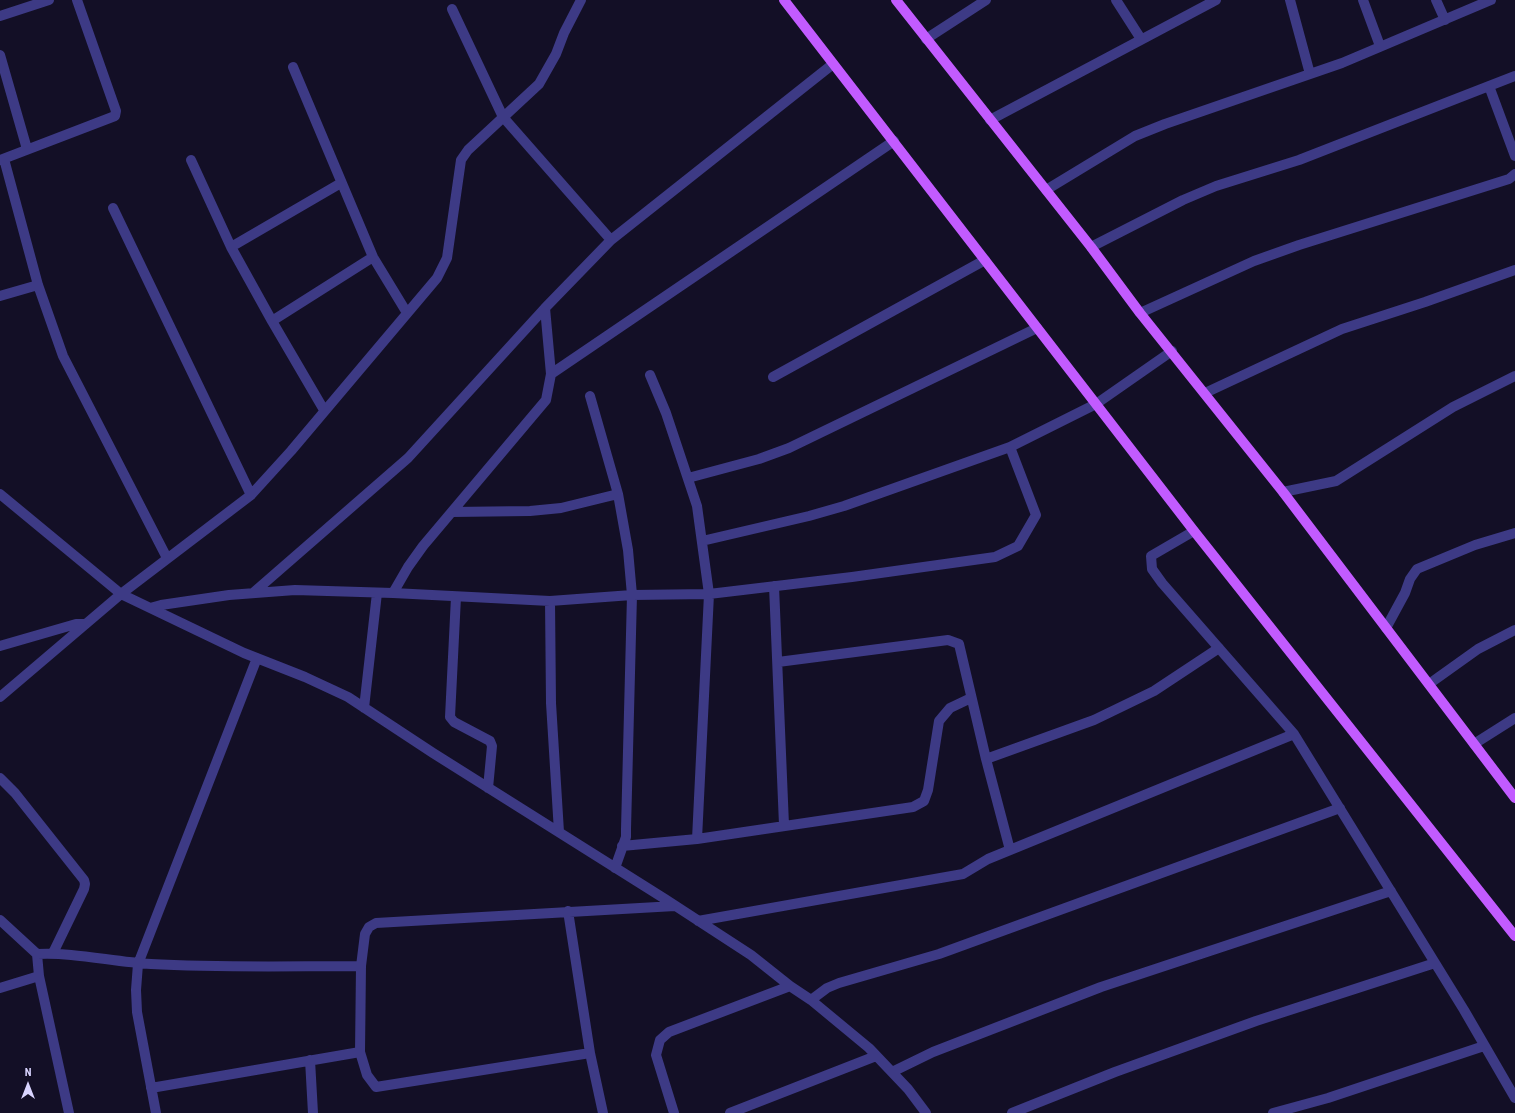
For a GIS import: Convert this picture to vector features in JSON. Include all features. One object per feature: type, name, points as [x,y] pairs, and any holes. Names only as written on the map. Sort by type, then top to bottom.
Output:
[{"type":"main road","points":[[784,0],[1194,531],[1515,936]]},
{"type":"main road","points":[[896,0],[1283,492],[1515,798]]},
{"type":"street","points":[[0,16],[30,3],[49,0]]},
{"type":"street","points":[[77,0],[116,111],[115,116],[2,160],[38,285],[63,356],[167,558]]},
{"type":"street","points":[[0,697],[121,594],[252,495],[407,314],[437,278],[447,258],[461,160],[468,150],[539,84],[556,54],[564,33],[581,0]]},
{"type":"street","points":[[926,39],[986,0]]},
{"type":"street","points":[[1116,0],[1141,39]]},
{"type":"street","points":[[1290,0],[1310,74]]},
{"type":"street","points":[[1363,0],[1380,46]]},
{"type":"street","points":[[1436,0],[1445,20]]},
{"type":"street","points":[[1046,190],[1135,136],[1165,124],[1342,62],[1491,0]]},
{"type":"street","points":[[990,120],[1210,1]]},
{"type":"street","points":[[452,9],[503,117],[611,240]]},
{"type":"street","points":[[0,55],[27,149]]},
{"type":"street","points":[[253,593],[408,458],[544,308],[611,240],[834,64]]},
{"type":"street","points":[[293,67],[373,257],[407,314]]},
{"type":"street","points":[[1091,247],[1182,200],[1210,189],[1299,160],[1515,76]]},
{"type":"street","points":[[1489,86],[1515,156]]},
{"type":"street","points":[[551,374],[894,141]]},
{"type":"street","points":[[191,160],[231,247],[324,410]]},
{"type":"street","points":[[1140,312],[1254,261],[1509,178],[1515,174]]},
{"type":"street","points":[[231,247],[341,183]]},
{"type":"street","points":[[113,208],[252,495]]},
{"type":"street","points":[[272,321],[373,257]]},
{"type":"street","points":[[773,377],[986,260]]},
{"type":"street","points":[[1205,393],[1342,329],[1425,302],[1515,270]]},
{"type":"street","points":[[0,296],[38,285]]},
{"type":"street","points":[[393,593],[411,562],[546,400],[551,374],[544,308]]},
{"type":"street","points":[[688,478],[759,459],[789,448],[1037,328]]},
{"type":"street","points":[[702,541],[809,516],[844,506],[1010,448],[1096,404],[1172,351]]},
{"type":"street","points":[[650,375],[666,413],[697,506],[709,594],[696,839]]},
{"type":"street","points":[[1283,492],[1336,481],[1453,407],[1515,376]]},
{"type":"street","points":[[590,396],[618,494],[628,550],[632,595],[626,829],[615,868]]},
{"type":"street","points":[[150,608],[176,602],[253,593],[295,590],[393,593],[550,601],[632,595],[709,594],[852,577],[995,556],[1018,546],[1036,515],[1010,448]]},
{"type":"street","points":[[0,494],[121,594],[257,658],[348,697],[751,955],[790,986],[811,1000],[869,1048],[908,1089],[922,1111]]},
{"type":"street","points":[[452,512],[530,511],[561,508],[618,494]]},
{"type":"street","points":[[1194,531],[1151,556],[1152,569],[1162,583],[1294,734],[1464,1010],[1515,1098]]},
{"type":"street","points":[[1386,628],[1405,593],[1410,579],[1417,569],[1475,545],[1515,533]]},
{"type":"street","points":[[774,586],[784,826]]},
{"type":"street","points":[[364,708],[377,593]]},
{"type":"street","points":[[456,597],[450,717],[454,722],[490,741],[492,746],[488,788]]},
{"type":"street","points":[[550,601],[551,703],[559,832]]},
{"type":"street","points":[[0,646],[76,624],[84,624]]},
{"type":"street","points":[[1429,684],[1478,648],[1515,630]]},
{"type":"street","points":[[778,662],[948,640],[959,644],[986,759],[1010,850]]},
{"type":"street","points":[[986,759],[1094,720],[1154,691],[1219,648]]},
{"type":"street","points":[[156,1113],[137,1012],[136,990],[138,964],[257,658]]},
{"type":"street","points":[[622,846],[696,839],[913,807],[924,800],[928,790],[939,721],[950,708],[971,698]]},
{"type":"street","points":[[1474,744],[1515,718]]},
{"type":"street","points":[[698,921],[963,874],[988,859],[1294,734]]},
{"type":"street","points":[[0,778],[15,793],[84,880],[84,889],[53,953]]},
{"type":"street","points":[[811,1000],[827,988],[839,983],[946,952],[1049,913],[1340,808]]},
{"type":"street","points":[[892,1072],[933,1052],[1101,987],[1391,891]]},
{"type":"street","points":[[590,1053],[376,1087],[367,1075],[360,1052],[361,966],[365,934],[369,927],[376,923],[675,906]]},
{"type":"street","points":[[568,911],[590,1053],[603,1113]]},
{"type":"street","points":[[0,920],[37,954],[38,976],[68,1113]]},
{"type":"street","points":[[37,954],[53,953],[138,964],[180,966],[361,966]]},
{"type":"street","points":[[1012,1113],[1115,1072],[1256,1021],[1435,963]]},
{"type":"street","points":[[0,988],[38,976]]},
{"type":"street","points":[[674,1113],[656,1055],[660,1040],[669,1032],[790,986]]},
{"type":"street","points":[[1273,1113],[1328,1098],[1484,1046]]},
{"type":"street","points":[[151,1088],[360,1052]]},
{"type":"street","points":[[730,1113],[876,1056]]},
{"type":"street","points":[[310,1060],[313,1113]]}]
